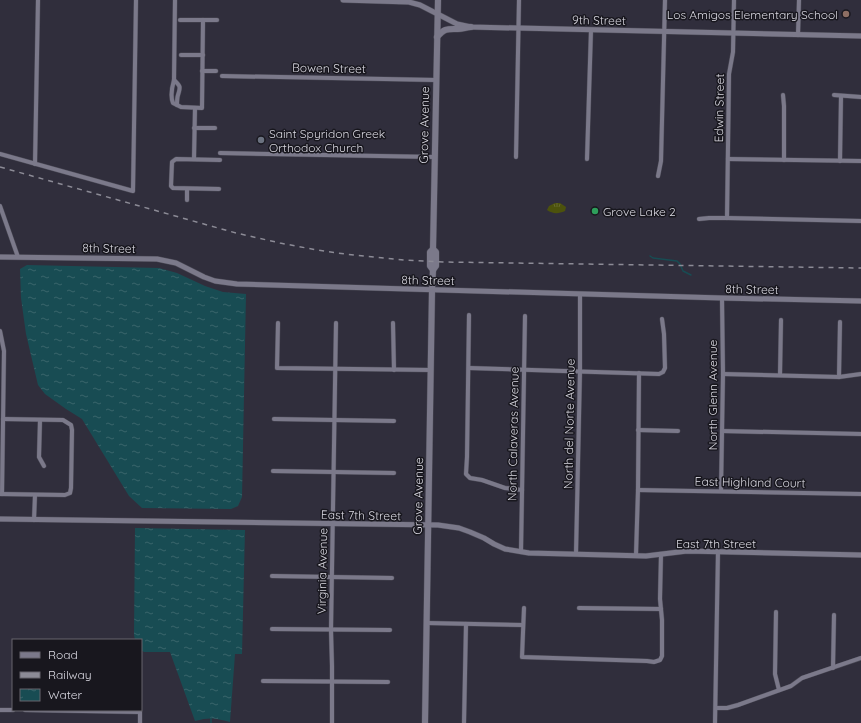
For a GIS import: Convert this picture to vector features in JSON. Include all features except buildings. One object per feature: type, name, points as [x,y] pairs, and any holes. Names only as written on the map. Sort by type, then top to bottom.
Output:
[{"type":"main road","name":"Grove Avenue","points":[[425,723],[433,270],[430,266],[430,252],[433,249],[438,0]]},
{"type":"main road","points":[[437,36],[446,29],[471,27]]},
{"type":"street","points":[[35,164],[38,0]]},
{"type":"street","points":[[0,154],[133,191],[136,0]]},
{"type":"street","points":[[175,0],[174,80],[171,99],[173,103],[181,107],[202,108],[203,20]]},
{"type":"street","name":"9th Street","points":[[343,0],[409,2],[420,5],[457,24],[471,27],[861,36]]},
{"type":"street","points":[[516,157],[519,0]]},
{"type":"street","points":[[658,176],[661,161],[665,0]]},
{"type":"street","name":"Edwin Street","points":[[727,218],[729,74],[733,52],[734,0]]},
{"type":"street","points":[[798,35],[799,0]]},
{"type":"street","points":[[180,20],[217,20]]},
{"type":"street","points":[[587,159],[592,30]]},
{"type":"street","points":[[181,55],[203,55]]},
{"type":"street","points":[[202,71],[216,71]]},
{"type":"street","name":"Bowen Street","points":[[222,76],[436,80]]},
{"type":"street","points":[[174,80],[180,86],[177,105]]},
{"type":"street","points":[[172,93],[178,95]]},
{"type":"street","points":[[783,95],[784,160]]},
{"type":"street","points":[[834,95],[861,97]]},
{"type":"street","points":[[840,161],[841,96]]},
{"type":"street","points":[[194,159],[195,108]]},
{"type":"street","points":[[194,128],[215,128]]},
{"type":"street","points":[[220,153],[435,157]]},
{"type":"street","points":[[728,158],[861,161]]},
{"type":"street","points":[[219,189],[176,189],[171,186],[172,162],[176,159],[220,160]]},
{"type":"street","points":[[187,189],[187,200]]},
{"type":"street","points":[[0,206],[18,257]]},
{"type":"street","points":[[699,219],[727,218],[861,221]]},
{"type":"street","name":"8th Street","points":[[0,257],[157,259],[176,263],[215,281],[232,284],[861,301]]},
{"type":"street","name":"North del Norte Avenue","points":[[576,554],[580,294]]},
{"type":"street","name":"North Glenn Avenue","points":[[721,492],[723,374],[722,298]]},
{"type":"street","points":[[469,315],[466,474],[470,478],[482,480],[505,488],[522,490]]},
{"type":"street","name":"North Calaveras Avenue","points":[[521,552],[525,316]]},
{"type":"street","points":[[469,368],[658,374],[663,372],[665,368],[662,319]]},
{"type":"street","points":[[780,375],[781,320]]},
{"type":"street","points":[[839,377],[840,322]]},
{"type":"street","points":[[278,323],[278,368],[431,370]]},
{"type":"street","name":"Virginia Avenue","points":[[332,723],[331,630],[336,323]]},
{"type":"street","points":[[393,323],[394,370]]},
{"type":"street","points":[[0,331],[4,351],[1,494],[66,495],[70,493],[72,425],[63,420],[3,419]]},
{"type":"street","points":[[636,555],[639,373]]},
{"type":"street","points":[[723,374],[839,377],[861,374]]},
{"type":"street","points":[[274,419],[394,421]]},
{"type":"street","points":[[40,420],[39,457],[44,466]]},
{"type":"street","points":[[638,430],[678,431]]},
{"type":"street","points":[[722,431],[861,434]]},
{"type":"street","points":[[273,471],[394,473]]},
{"type":"street","name":"East Highland Court","points":[[638,490],[861,494]]},
{"type":"street","points":[[34,520],[35,494]]},
{"type":"street","name":"East 7th Street","points":[[0,519],[429,525],[459,528],[506,549],[521,552],[646,556],[687,551],[861,555]]},
{"type":"street","points":[[715,723],[718,551]]},
{"type":"street","points":[[524,608],[522,625],[522,657],[654,662],[660,660],[662,656],[661,554]]},
{"type":"street","points":[[272,576],[392,578]]},
{"type":"street","points":[[579,608],[661,609]]},
{"type":"street","points":[[776,612],[774,674],[778,690]]},
{"type":"street","points":[[833,668],[834,615]]},
{"type":"street","points":[[427,623],[522,625]]},
{"type":"street","points":[[464,723],[466,624]]},
{"type":"street","points":[[272,629],[390,630]]},
{"type":"street","points":[[716,708],[727,708],[791,686],[802,678],[861,658]]},
{"type":"street","points":[[263,681],[388,682]]},
{"type":"street","points":[[0,710],[12,710]]},
{"type":"street","points":[[83,711],[140,712],[140,723]]},
{"type":"green space","points":[[555,203],[560,203],[566,207],[565,211],[556,213],[547,210],[549,206]]},
{"type":"water","points":[[27,265],[159,268],[177,273],[205,286],[223,292],[246,294],[242,497],[238,506],[231,509],[142,508],[129,496],[82,419],[45,394],[38,385],[26,334],[21,298],[20,269]]},
{"type":"water","points":[[135,528],[245,530],[242,654],[235,654],[230,722],[212,718],[195,721],[170,652],[144,652],[142,651],[142,639],[135,639]]},
{"type":"waterway","points":[[650,256],[653,258],[677,261],[683,271],[691,275]]},
{"type":"waterway","points":[[211,718],[211,723]]},
{"type":"railway","points":[[0,167],[236,233],[280,243],[345,254],[443,262],[861,268]]},
{"type":"place","name":"Los Amigos Elementary School","points":[[846,14]]},
{"type":"place","name":"Saint Spyridon Greek Orthodox Church","points":[[261,140]]},
{"type":"place","name":"Grove Lake 2","points":[[595,211]]}]
